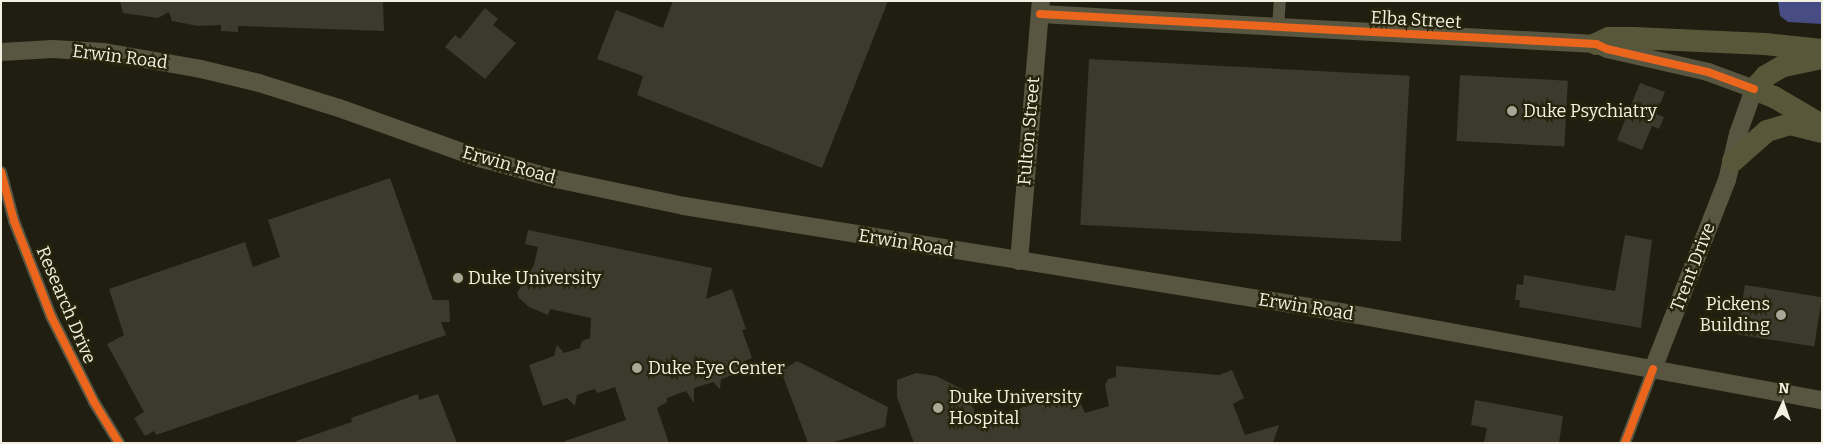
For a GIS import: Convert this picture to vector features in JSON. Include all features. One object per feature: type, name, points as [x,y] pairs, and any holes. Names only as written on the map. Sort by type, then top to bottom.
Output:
[{"type":"highway","points":[[1596,44],[1609,38],[1634,38],[1765,44],[1822,50]]},
{"type":"highway","points":[[1822,58],[1783,66],[1766,76],[1754,89],[1774,97],[1822,125]]},
{"type":"highway","points":[[1733,161],[1768,131],[1790,124],[1822,132]]},
{"type":"main road","name":"Elba Street","points":[[1040,7],[1278,27],[1596,44],[1607,49],[1708,72],[1754,89]]},
{"type":"main road","name":"Fulton Street","points":[[1018,261],[1040,7]]},
{"type":"main road","name":"Erwin Road","points":[[1,52],[53,49],[104,52],[173,63],[259,83],[339,108],[467,154],[556,179],[720,213],[1352,314],[1822,400]]},
{"type":"main road","name":"Trent Drive","points":[[1653,369],[1733,161],[1738,134],[1754,89]]},
{"type":"street","points":[[1278,27],[1280,1]]},
{"type":"street","name":"Research Drive","points":[[1,172],[14,221],[55,324],[94,402],[119,443]]},
{"type":"street","name":"Trent Drive","points":[[1625,443],[1653,369]]},
{"type":"shaded area","points":[[1778,1],[1822,1],[1822,24],[1788,22],[1780,16]]},
{"type":"building","points":[[120,1],[383,1],[384,31],[238,26],[238,32],[221,31],[221,25],[198,26],[172,21],[169,12],[158,18],[123,13]]},
{"type":"building","points":[[673,1],[888,1],[822,168],[637,95],[643,76],[597,59],[616,10],[663,28]]},
{"type":"building","points":[[485,8],[498,19],[493,25],[516,43],[485,79],[445,47],[455,35],[460,39]]},
{"type":"building","points":[[1089,59],[1410,76],[1401,242],[1080,225]]},
{"type":"building","name":"Duke Psychiatry","points":[[1460,75],[1568,81],[1564,147],[1457,141]]},
{"type":"building","points":[[1640,83],[1665,92],[1656,114],[1664,117],[1659,129],[1652,126],[1642,150],[1617,140]]},
{"type":"building","points":[[390,178],[433,300],[449,300],[450,322],[441,322],[446,335],[156,435],[154,431],[145,436],[134,418],[144,412],[107,344],[124,335],[109,289],[245,242],[253,267],[280,257],[268,220]]},
{"type":"building","points":[[528,230],[712,268],[706,299],[732,289],[746,329],[742,330],[752,358],[743,362],[745,371],[721,379],[720,389],[713,382],[694,388],[694,403],[686,391],[667,398],[667,402],[657,408],[669,443],[565,443],[565,441],[626,420],[615,387],[598,393],[594,389],[577,395],[575,406],[567,398],[543,406],[529,365],[554,356],[557,345],[564,353],[580,348],[582,341],[590,338],[591,318],[550,309],[548,315],[529,307],[519,298],[517,293],[534,265],[538,247],[525,244]]},
{"type":"building","points":[[1625,235],[1652,240],[1641,328],[1519,307],[1520,300],[1515,300],[1517,284],[1523,285],[1524,275],[1615,291]]},
{"type":"building","name":"Pickens Building","points":[[1745,285],[1822,297],[1814,347],[1737,334]]},
{"type":"building","points":[[797,361],[888,407],[885,427],[831,443],[808,443],[781,371]]},
{"type":"building","points":[[1116,366],[1219,375],[1232,370],[1244,398],[1233,404],[1245,435],[1279,425],[1273,443],[914,443],[897,397],[897,380],[916,373],[936,376],[970,393],[974,404],[974,422],[1075,391],[1085,413],[1109,406],[1105,385],[1108,379],[1116,377]]},
{"type":"building","points":[[418,394],[419,400],[438,394],[457,443],[297,443],[296,441],[352,422],[351,418]]},
{"type":"building","points":[[1475,400],[1563,416],[1559,443],[1484,443],[1487,428],[1471,425]]},
{"type":"cycle path","points":[[1040,14],[1596,44],[1607,49],[1708,72],[1754,89]]},
{"type":"cycle path","points":[[1,172],[14,221],[51,316],[94,402],[119,443]]},
{"type":"cycle path","points":[[1625,443],[1653,369]]},
{"type":"place","name":"Duke Psychiatry","points":[[1512,111]]},
{"type":"place","name":"Duke University","points":[[458,278]]},
{"type":"place","name":"Pickens Building","points":[[1781,315]]},
{"type":"place","name":"Duke Eye Center","points":[[637,368]]},
{"type":"place","name":"Duke University Hospital","points":[[938,408]]}]
